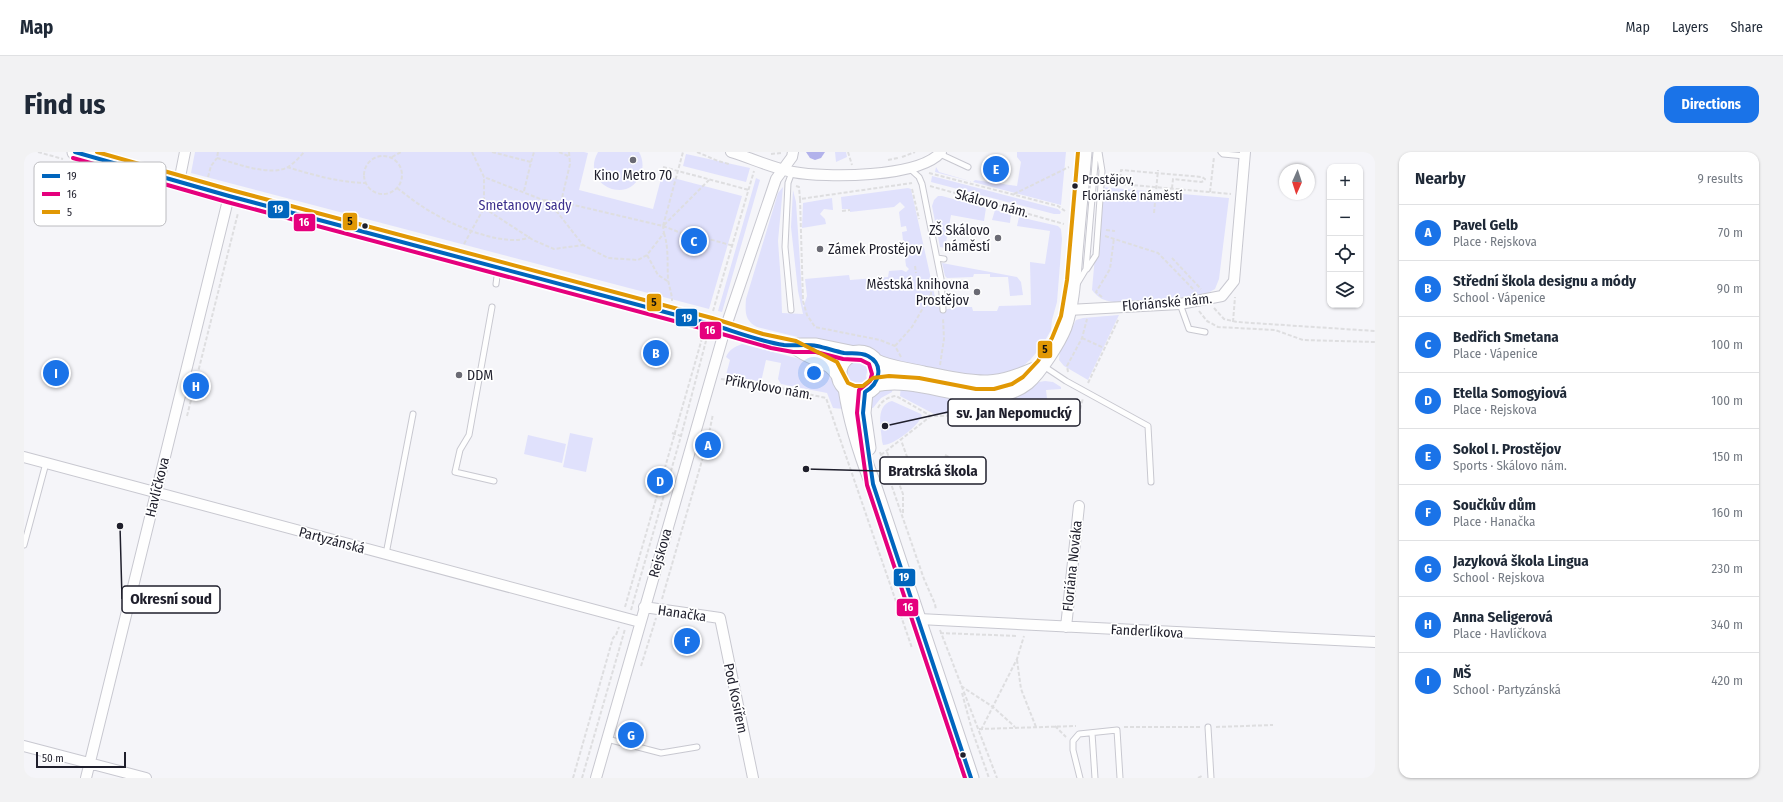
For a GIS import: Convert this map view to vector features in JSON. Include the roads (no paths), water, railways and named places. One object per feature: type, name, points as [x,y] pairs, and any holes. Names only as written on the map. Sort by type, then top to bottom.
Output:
[{"type":"main road","points":[[75,152],[110,162]]},
{"type":"main road","points":[[793,346],[833,367],[843,382],[853,392],[895,383],[921,385],[972,395],[991,395],[1018,388],[1027,382],[1059,338],[1068,310],[1071,293],[1070,225],[1084,152]]},
{"type":"main road","points":[[166,178],[762,340],[793,346],[816,346],[867,355],[874,361],[900,370],[973,382],[988,383],[1005,380],[1039,367]]},
{"type":"main road","points":[[855,354],[849,356],[842,362],[843,382],[849,413],[972,778]]},
{"type":"main road","points":[[874,361],[879,372],[870,388],[863,413],[874,484]]},
{"type":"street","points":[[179,182],[185,152]]},
{"type":"street","points":[[731,152],[788,171],[841,176],[909,168],[924,164],[941,153]]},
{"type":"street","name":"Rejskova","points":[[596,778],[644,608],[718,377],[725,329],[776,179],[788,171],[793,152]]},
{"type":"street","name":"Floriánské nám.","points":[[1068,310],[1180,304],[1222,296],[1234,281],[1245,154]]},
{"type":"street","name":"Havlíčkova","points":[[86,778],[230,196]]},
{"type":"street","name":"Partyzánská","points":[[24,457],[640,622]]},
{"type":"street","name":"Floriána Nováka","points":[[1066,627],[1079,506]]},
{"type":"street","name":"Hanačka","points":[[644,608],[720,618]]},
{"type":"street","name":"Pod Kosířem","points":[[720,618],[753,778]]},
{"type":"street","name":"Fanderlíkova","points":[[919,620],[1375,642]]},
{"type":"street","points":[[24,746],[146,778]]},
{"type":"lane","points":[[1071,293],[1096,255],[1102,171],[1097,152]]},
{"type":"lane","points":[[1086,269],[1097,152]]},
{"type":"lane","points":[[1221,152],[1224,154],[1245,154]]},
{"type":"lane","points":[[941,153],[968,167]]},
{"type":"lane","points":[[909,168],[918,177],[922,184],[941,279],[943,310]]},
{"type":"lane","points":[[788,171],[785,247],[791,310]]},
{"type":"lane","points":[[937,258],[944,259]]},
{"type":"lane","points":[[496,284],[498,268]]},
{"type":"lane","points":[[1180,304],[1189,329],[1205,332]]},
{"type":"lane","points":[[492,307],[469,435],[460,450],[455,472],[494,481]]},
{"type":"lane","points":[[1039,367],[1148,426],[1151,482]]},
{"type":"lane","points":[[386,554],[414,414]]},
{"type":"lane","points":[[24,545],[46,463]]},
{"type":"lane","points":[[1208,727],[1211,778]]},
{"type":"lane","points":[[1080,778],[1073,750],[1073,740],[1079,734],[1117,730],[1120,778]]},
{"type":"lane","points":[[1092,733],[1095,778]]},
{"type":"lane","points":[[607,739],[661,753],[697,747]]},
{"type":"water","points":[[806,152],[825,152],[821,158],[815,160],[810,158]]},
{"type":"place","name":"Kino Metro 70","points":[[633,160]]},
{"type":"place","name":"Sokol I. Prostějov","points":[[996,169]]},
{"type":"place","name":"Prostějov, Floriánské náměstí","points":[[1075,186]]},
{"type":"place","name":"ZŠ Skálovo náměstí","points":[[998,238]]},
{"type":"place","name":"Bedřich Smetana","points":[[694,241]]},
{"type":"place","name":"Zámek Prostějov","points":[[820,249]]},
{"type":"place","name":"Městská knihovna Prostějov","points":[[977,292]]},
{"type":"place","name":"Střední škola designu a módy","points":[[656,353]]},
{"type":"place","name":"MŠ","points":[[56,373]]},
{"type":"place","name":"DDM","points":[[459,375]]},
{"type":"place","name":"Anna Seligerová","points":[[196,386]]},
{"type":"place","name":"sv. Jan Nepomucký","points":[[885,426]]},
{"type":"place","name":"Pavel Gelb","points":[[708,445]]},
{"type":"place","name":"Bratrská škola","points":[[806,469]]},
{"type":"place","name":"Etella Somogyiová","points":[[660,481]]},
{"type":"place","name":"Okresní soud","points":[[120,526]]},
{"type":"place","name":"Součkův dům","points":[[687,641]]},
{"type":"place","name":"Jazyková škola Lingua","points":[[631,735]]},
{"type":"park label","name":"Smetanovy sady","points":[[525,205]]}]
